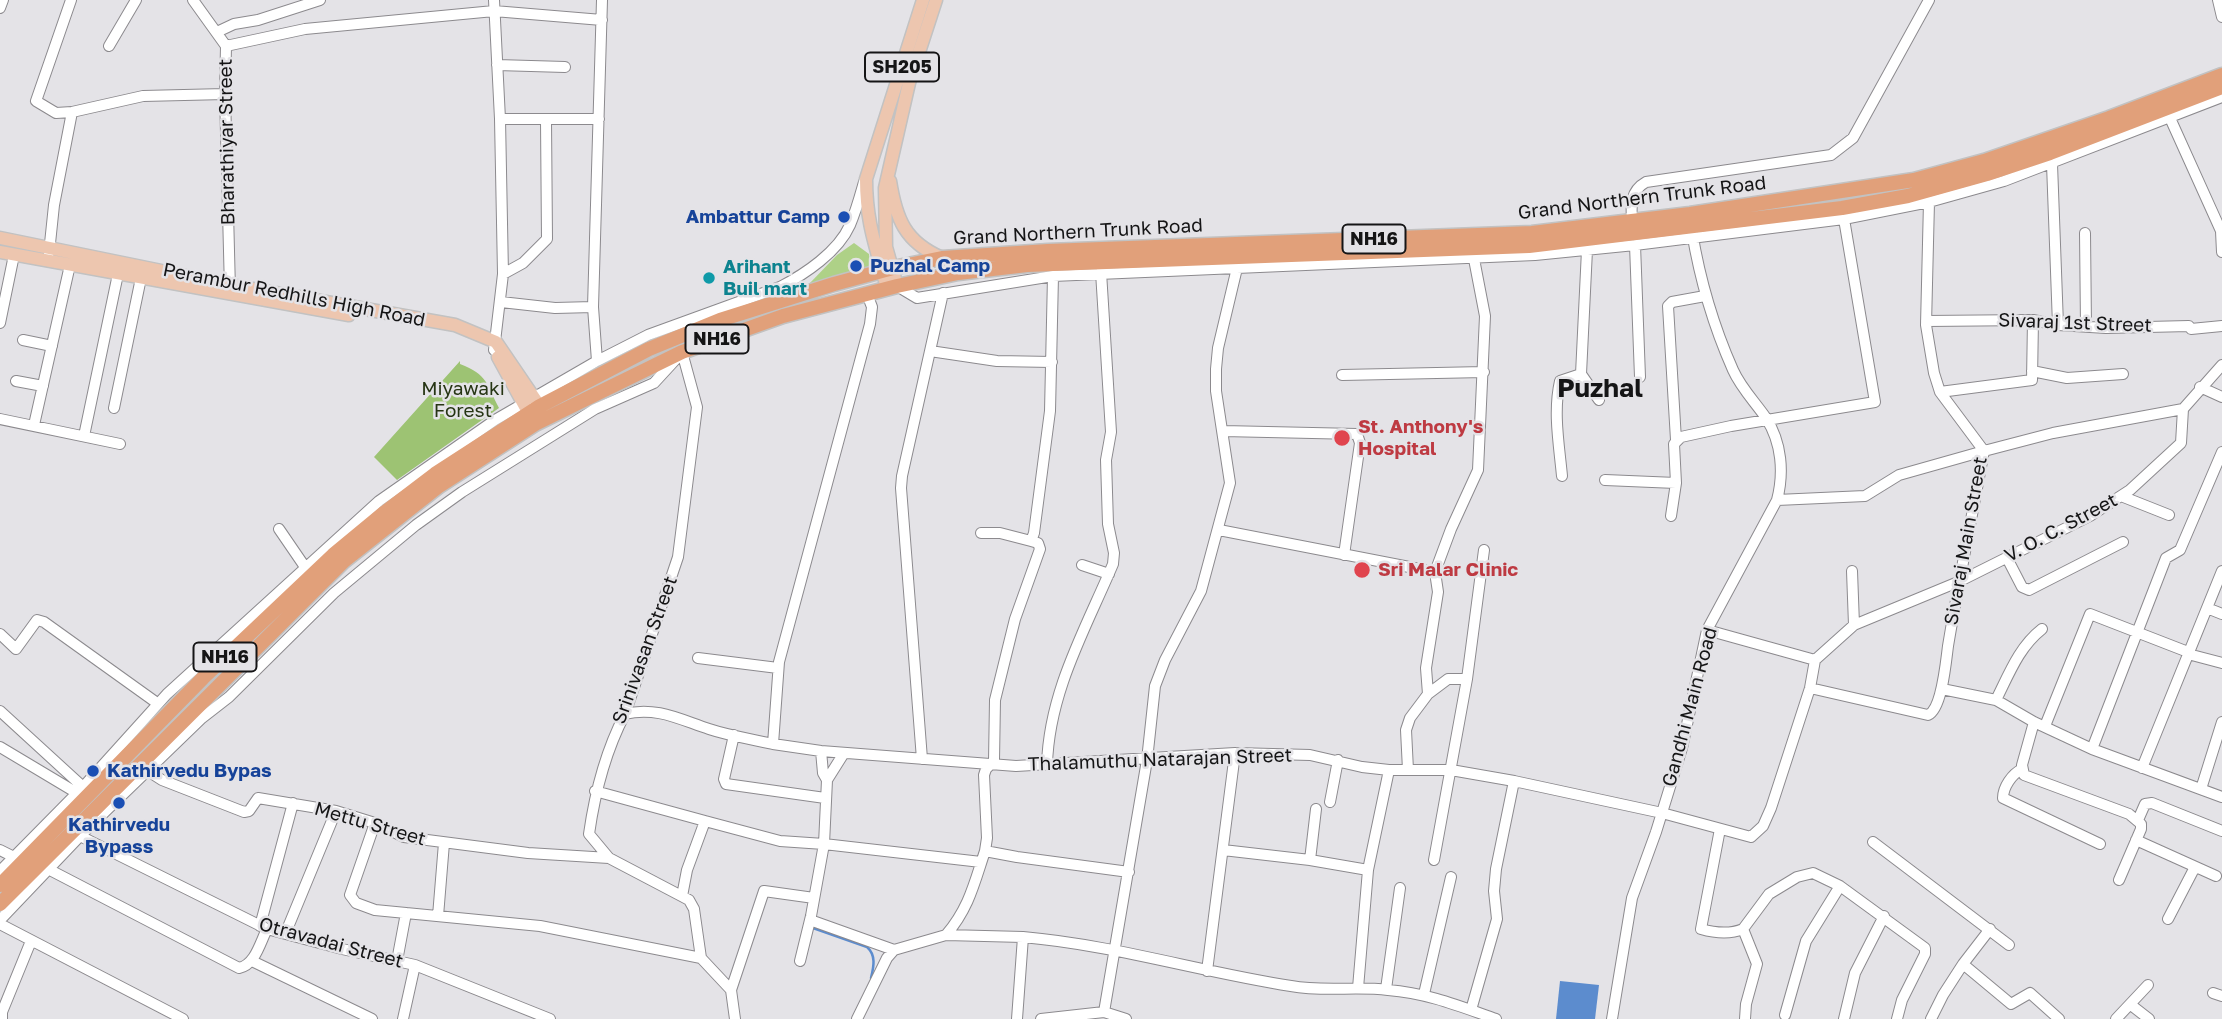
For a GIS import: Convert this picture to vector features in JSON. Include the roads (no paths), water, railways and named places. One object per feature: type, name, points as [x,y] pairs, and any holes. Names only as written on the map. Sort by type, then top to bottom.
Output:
[{"type":"highway","name":"Grand Northern Trunk Road","points":[[142,771],[344,561],[535,411],[682,352],[783,316],[892,287],[958,273],[1027,265],[1529,246],[1842,208],[1929,190],[2050,153],[2220,77]]},
{"type":"highway","name":"Grand Northern Trunk Road","points":[[0,885],[203,678],[333,555],[435,474],[535,411],[649,349],[720,320],[888,270],[942,258],[1048,251],[1532,233],[1632,221],[1691,227]]},
{"type":"highway","name":"NH16","points":[[0,904],[68,834],[142,771]]},
{"type":"main road","name":"SH205","points":[[866,179],[923,0]]},
{"type":"main road","points":[[892,287],[886,247],[885,188],[909,83],[936,0]]},
{"type":"main road","points":[[890,170],[894,203],[902,228],[924,251],[942,258]]},
{"type":"main road","points":[[866,179],[869,229],[888,270]]},
{"type":"main road","name":"Perambur Redhills High Road","points":[[0,238],[48,254],[230,290]]},
{"type":"main road","name":"Perambur Redhills High Road","points":[[0,252],[14,255],[48,254],[70,265],[118,274],[455,325],[495,346]]},
{"type":"main road","points":[[495,346],[535,411]]},
{"type":"street","points":[[0,8],[4,0]]},
{"type":"street","points":[[71,0],[36,101],[39,105],[56,113],[143,96],[225,94]]},
{"type":"street","points":[[109,46],[136,0]]},
{"type":"street","name":"Bharathiyar Street","points":[[193,0],[226,46],[230,290]]},
{"type":"street","points":[[217,32],[234,24],[258,20],[320,0]]},
{"type":"street","points":[[494,0],[503,274],[495,346]]},
{"type":"street","points":[[597,361],[593,307],[602,0]]},
{"type":"street","points":[[1632,221],[1631,200],[1639,186],[1646,182],[1831,155],[1853,138],[1929,0]]},
{"type":"street","points":[[2218,0],[2222,17]]},
{"type":"street","points":[[226,46],[304,29],[494,11],[602,20]]},
{"type":"street","points":[[497,65],[565,67]]},
{"type":"street","points":[[892,287],[917,298],[1053,276],[1101,272],[1474,259],[1635,245],[1691,227],[1844,219],[1929,202],[2004,181],[2222,97]]},
{"type":"street","points":[[48,254],[54,205],[72,112]]},
{"type":"street","points":[[2170,118],[2221,231],[2222,252]]},
{"type":"street","points":[[500,119],[599,119]]},
{"type":"street","points":[[503,274],[523,263],[547,239],[546,121]]},
{"type":"street","points":[[2052,164],[2058,325]]},
{"type":"street","name":"SH205","points":[[535,411],[597,361],[648,335],[780,287],[798,277],[832,248],[849,227],[866,179]]},
{"type":"street","name":"Sivaraj Main Street","points":[[1811,688],[1922,715],[1933,713],[1941,688],[1958,582],[1984,451],[1940,392],[1934,373],[1926,321],[1929,202]]},
{"type":"street","points":[[1676,440],[1731,426],[1875,402],[1844,219]]},
{"type":"street","name":"Gandhi Main Road","points":[[1612,1019],[1632,898],[1682,748],[1707,630],[1777,500],[1781,485],[1782,464],[1768,420],[1735,373],[1705,296],[1691,227]]},
{"type":"street","points":[[2085,233],[2086,327]]},
{"type":"street","points":[[1635,245],[1640,376]]},
{"type":"street","points":[[1587,250],[1581,374],[1599,400]]},
{"type":"street","points":[[0,323],[14,255]]},
{"type":"street","points":[[1428,694],[1426,668],[1438,593],[1435,572],[1478,470],[1485,316],[1474,259]]},
{"type":"street","points":[[34,425],[70,265]]},
{"type":"street","points":[[1104,1012],[1147,760],[1155,686],[1165,660],[1200,592],[1219,530],[1230,474],[1216,391],[1216,369],[1218,348],[1237,268]]},
{"type":"street","points":[[1046,765],[1054,705],[1113,564],[1114,553],[1108,524],[1106,460],[1111,432],[1101,272]]},
{"type":"street","points":[[84,436],[118,274]]},
{"type":"street","points":[[1031,541],[1044,467],[1050,411],[1053,276]]},
{"type":"street","points":[[114,408],[141,278]]},
{"type":"street","points":[[922,760],[901,488],[943,293]]},
{"type":"street","points":[[773,744],[778,668],[870,324],[872,307],[867,294]]},
{"type":"street","points":[[1671,516],[1676,483],[1676,440],[1668,306],[1672,302],[1705,296]]},
{"type":"street","points":[[501,302],[555,308],[593,307]]},
{"type":"street","points":[[1940,392],[2032,380],[2033,320]]},
{"type":"street","name":"Sivaraj 1st Street","points":[[1926,321],[2033,320],[2086,327],[2189,326],[2191,329],[2222,326]]},
{"type":"street","points":[[23,340],[52,346]]},
{"type":"street","points":[[930,351],[997,361],[1052,362]]},
{"type":"street","points":[[183,1019],[30,941],[0,922],[142,771],[229,697],[334,593],[416,525],[462,492],[595,410],[654,383],[682,352]]},
{"type":"street","name":"Srinivasan Street","points":[[608,859],[589,834],[595,791],[625,714],[678,557],[697,407],[682,352]]},
{"type":"street","points":[[1777,500],[1865,496],[1899,475],[1984,451],[2053,433],[2183,409],[2222,365]]},
{"type":"street","points":[[2032,371],[2067,378],[2123,374]]},
{"type":"street","points":[[1342,375],[1484,372]]},
{"type":"street","points":[[1562,476],[1556,410],[1559,384],[1562,379],[1581,374]]},
{"type":"street","points":[[16,381],[43,386]]},
{"type":"street","points":[[2200,387],[2222,397]]},
{"type":"street","name":"V. O. C. Street","points":[[1815,660],[1854,625],[1958,582],[2090,516],[2121,496],[2181,443],[2183,409]]},
{"type":"street","points":[[2,868],[80,790],[158,703],[379,501],[495,420],[535,411]]},
{"type":"street","points":[[0,419],[121,444]]},
{"type":"street","points":[[1223,431],[1357,434],[1360,443],[1344,555]]},
{"type":"street","points":[[2092,749],[2166,558],[2180,550],[2222,452]]},
{"type":"street","points":[[1605,480],[1676,483]]},
{"type":"street","points":[[2121,496],[2169,515]]},
{"type":"street","points":[[279,529],[305,567]]},
{"type":"street","points":[[1219,530],[1435,572]]},
{"type":"street","points":[[946,935],[961,918],[985,851],[987,838],[984,775],[993,761],[995,700],[1015,619],[1040,549],[1038,543],[1031,541],[1000,533],[981,533]]},
{"type":"street","points":[[2007,558],[2022,587],[2029,590],[2123,542]]},
{"type":"street","points":[[1434,860],[1467,679],[1483,550]]},
{"type":"street","points":[[1082,565],[1109,573]]},
{"type":"street","points":[[1852,571],[1854,625]]},
{"type":"street","points":[[2142,768],[2222,572]]},
{"type":"street","points":[[2207,608],[2222,614]]},
{"type":"street","points":[[2119,880],[2141,826],[2138,820],[2129,814],[2024,775],[2022,769],[2039,724],[2090,614],[2188,653],[2222,663]]},
{"type":"street","points":[[0,634],[16,649],[37,620],[44,622],[158,703]]},
{"type":"street","points":[[1996,699],[2021,651],[2029,639],[2042,629]]},
{"type":"street","points":[[1707,630],[1815,660],[1811,688]]},
{"type":"street","points":[[698,658],[778,668]]},
{"type":"street","points":[[1408,770],[1406,730],[1410,718],[1428,694],[1448,679],[1467,679]]},
{"type":"street","name":"Thalamuthu Natarajan Street","points":[[625,714],[666,714],[773,744],[922,760],[1046,765],[1235,754],[1310,755],[1389,770],[1451,770],[1662,813],[1751,837],[1763,826],[1811,688]]},
{"type":"street","points":[[1941,688],[1996,699],[2039,724],[2092,749],[2222,797]]},
{"type":"street","points":[[0,711],[80,790]]},
{"type":"street","points":[[2201,789],[2222,722]]},
{"type":"street","points":[[734,735],[724,779],[726,783],[825,798]]},
{"type":"street","points":[[0,747],[80,790]]},
{"type":"street","points":[[821,751],[823,773],[827,780]]},
{"type":"street","points":[[800,961],[824,844],[827,780],[844,753]]},
{"type":"street","points":[[1207,971],[1235,754]]},
{"type":"street","points":[[1330,802],[1338,760]]},
{"type":"street","points":[[2022,769],[2011,779],[2003,797],[2100,844]]},
{"type":"street","points":[[1358,988],[1368,870],[1389,770]]},
{"type":"street","name":"Mettu Street","points":[[142,771],[244,813],[249,811],[257,798],[336,811],[375,823],[404,837],[528,853],[608,859]]},
{"type":"street","points":[[1471,1010],[1497,919],[1494,891],[1498,852],[1514,781]]},
{"type":"street","points":[[595,791],[780,841],[981,862]]},
{"type":"street","points":[[48,869],[225,963],[239,968],[246,967],[252,961],[264,927],[293,803]]},
{"type":"street","points":[[2138,820],[2145,804],[2152,803],[2222,831]]},
{"type":"street","points":[[1310,860],[1316,809]]},
{"type":"street","points":[[286,932],[336,811]]},
{"type":"street","points":[[682,896],[687,870],[705,821]]},
{"type":"street","points":[[375,823],[359,865],[351,898],[356,903],[375,910],[540,926],[701,958]]},
{"type":"street","points":[[1720,829],[1702,929],[1731,933],[1743,929],[1769,894],[1805,873],[1823,876],[1923,945],[1926,951],[1902,1000],[1897,1019]]},
{"type":"street","name":"Otravadai Street","points":[[80,836],[264,927],[342,949],[415,965],[550,1019]]},
{"type":"street","points":[[2136,840],[2216,876]]},
{"type":"street","points":[[1873,842],[2009,945]]},
{"type":"street","points":[[438,916],[444,843]]},
{"type":"street","points":[[0,850],[14,857]]},
{"type":"street","points":[[1223,850],[1368,870]]},
{"type":"street","points":[[985,851],[1017,858],[1129,872]]},
{"type":"street","points":[[608,859],[690,900],[694,909],[701,958],[731,990]]},
{"type":"street","points":[[2168,919],[2195,867]]},
{"type":"street","points":[[1424,994],[1451,877]]},
{"type":"street","points":[[1785,1014],[1806,941],[1840,886]]},
{"type":"street","points":[[1386,989],[1400,888]]},
{"type":"street","points":[[734,1019],[731,990],[764,891],[814,898]]},
{"type":"street","points":[[397,961],[406,913]]},
{"type":"street","points":[[1844,1019],[1855,973],[1884,916]]},
{"type":"street","points":[[810,920],[894,950]]},
{"type":"street","points":[[1743,929],[1757,964],[1746,1004],[1745,1019]]},
{"type":"street","points":[[1931,1019],[1963,964],[1990,929]]},
{"type":"street","points":[[857,1019],[887,958],[894,950],[946,935],[1023,937],[1115,949],[1207,971],[1295,987],[1386,989],[1424,994],[1496,1019]]},
{"type":"street","points":[[1017,1019],[1023,937]]},
{"type":"street","points":[[2,1019],[2,1012],[30,941]]},
{"type":"street","points":[[252,961],[372,1019]]},
{"type":"street","points":[[1963,964],[2011,1004],[2030,993],[2059,1019]]},
{"type":"street","points":[[402,1019],[415,965]]},
{"type":"street","points":[[2116,1019],[2148,985]]},
{"type":"street","points":[[2131,1005],[2149,1019]]},
{"type":"street","points":[[1041,1019],[1104,1012],[1126,1019]]},
{"type":"water","points":[[1560,981],[1599,985],[1595,1019],[1556,1019]]},
{"type":"waterway","points":[[813,928],[867,947],[873,957],[871,978]]},
{"type":"place","name":"Ambattur Camp","points":[[844,217]]},
{"type":"place","name":"Puzhal Camp","points":[[856,266]]},
{"type":"place","name":"Arihant Buil mart","points":[[709,278]]},
{"type":"place","name":"St. Anthony's Hospital","points":[[1342,438]]},
{"type":"place","name":"Sri Malar Clinic","points":[[1362,570]]},
{"type":"place","name":"Kathirvedu Bypas","points":[[93,771]]},
{"type":"place","name":"Kathirvedu Bypass","points":[[119,803]]},
{"type":"district","name":"Puzhal","points":[[1600,389]]},
{"type":"park label","name":"Miyawaki Forest","points":[[463,400]]}]
